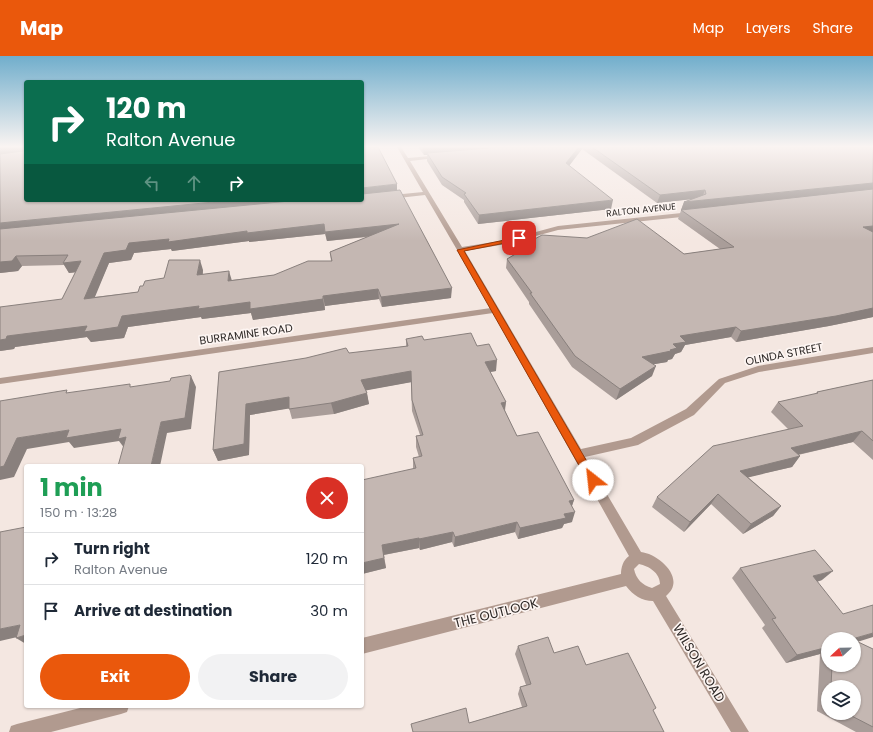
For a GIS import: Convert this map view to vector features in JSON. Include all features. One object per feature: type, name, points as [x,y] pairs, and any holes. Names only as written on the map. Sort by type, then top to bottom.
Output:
[{"type":"street","points":[[418,179],[496,310],[637,558]]},
{"type":"street","points":[[364,200],[426,193]]},
{"type":"street","name":"RALTON AVENUE","points":[[460,250],[506,242],[558,228],[700,213]]},
{"type":"street","name":"BURRAMINE ROAD","points":[[0,381],[496,310]]},
{"type":"street","name":"OLINDA STREET","points":[[578,454],[634,442],[690,412],[722,381],[758,370],[873,350]]},
{"type":"street","points":[[637,558],[648,559],[661,568],[666,583],[665,588],[658,594],[643,592],[634,586],[629,580],[627,573],[628,565],[631,560],[637,558]]},
{"type":"street","name":"THE OUTLOOK","points":[[364,646],[629,580]]},
{"type":"street","name":"WILSON ROAD","points":[[658,594],[741,732]]},
{"type":"street","points":[[17,732],[113,708]]},
{"type":"building","points":[[0,179],[24,179],[24,202],[214,202],[0,223]]},
{"type":"building","points":[[364,179],[394,179],[397,184],[364,188]]},
{"type":"building","points":[[444,179],[586,179],[613,200],[479,215],[464,194],[466,193]]},
{"type":"building","points":[[637,179],[873,179],[873,183],[684,202],[706,194],[705,190],[660,195]]},
{"type":"building","points":[[873,189],[873,226],[863,227],[873,232],[873,308],[836,316],[741,331],[736,327],[680,336],[686,342],[673,344],[677,348],[670,350],[671,351],[642,357],[656,366],[620,389],[575,356],[507,259],[524,249],[520,247],[542,235],[587,238],[637,219],[684,254],[734,247],[681,210]]},
{"type":"building","points":[[400,190],[452,288],[381,297],[378,289],[323,296],[323,299],[250,309],[250,302],[198,309],[199,306],[122,316],[118,327],[84,332],[87,326],[7,336],[6,339],[0,340],[0,307],[62,299],[81,261],[63,263],[68,255],[16,256],[12,261],[0,262],[0,229],[279,202],[364,202],[364,194]],"holes":[[[324,224],[325,232],[399,224],[330,252],[332,261],[308,261],[274,275],[228,281],[229,271],[197,275],[200,260],[169,260],[164,278],[145,281],[143,286],[140,286],[138,292],[84,299],[104,253],[126,250],[129,243],[169,239],[168,242],[247,231],[247,233]]]},
{"type":"building","points":[[471,333],[477,346],[489,344],[497,360],[485,362],[506,402],[501,403],[517,436],[538,432],[574,500],[569,501],[575,512],[564,514],[566,518],[520,528],[517,522],[455,537],[453,532],[382,545],[384,558],[364,563],[364,480],[416,468],[413,458],[422,456],[416,436],[423,435],[412,400],[411,371],[361,380],[367,393],[331,403],[289,409],[289,397],[246,404],[244,444],[213,450],[219,372],[306,358],[346,348],[349,353],[408,346],[406,339],[422,336],[424,340]]},
{"type":"building","points":[[191,376],[185,418],[161,422],[151,464],[119,464],[126,437],[118,439],[121,429],[66,438],[69,430],[17,438],[4,466],[0,467],[0,401],[67,390],[66,393],[130,384],[130,387],[170,381],[171,378]]},
{"type":"building","points":[[873,380],[873,441],[862,431],[791,448],[800,456],[740,471],[781,506],[751,524],[718,494],[690,522],[657,497],[713,446],[803,426],[778,402]]},
{"type":"building","points":[[24,527],[24,636],[16,638],[20,625],[0,629],[0,532]]},
{"type":"building","points":[[815,550],[833,571],[813,576],[843,614],[873,605],[873,633],[861,636],[861,632],[821,632],[821,649],[797,655],[772,619],[776,618],[740,568]]},
{"type":"building","points":[[548,637],[554,653],[578,646],[586,665],[628,653],[656,708],[653,710],[664,732],[413,732],[411,724],[466,708],[469,723],[527,706],[520,687],[531,684],[518,646]]},
{"type":"building","points":[[861,643],[873,649],[873,727],[860,720],[861,720],[861,680],[831,680],[832,672],[861,672]]},
{"type":"route","points":[[519,238],[506,242],[460,250],[593,480]]}]
